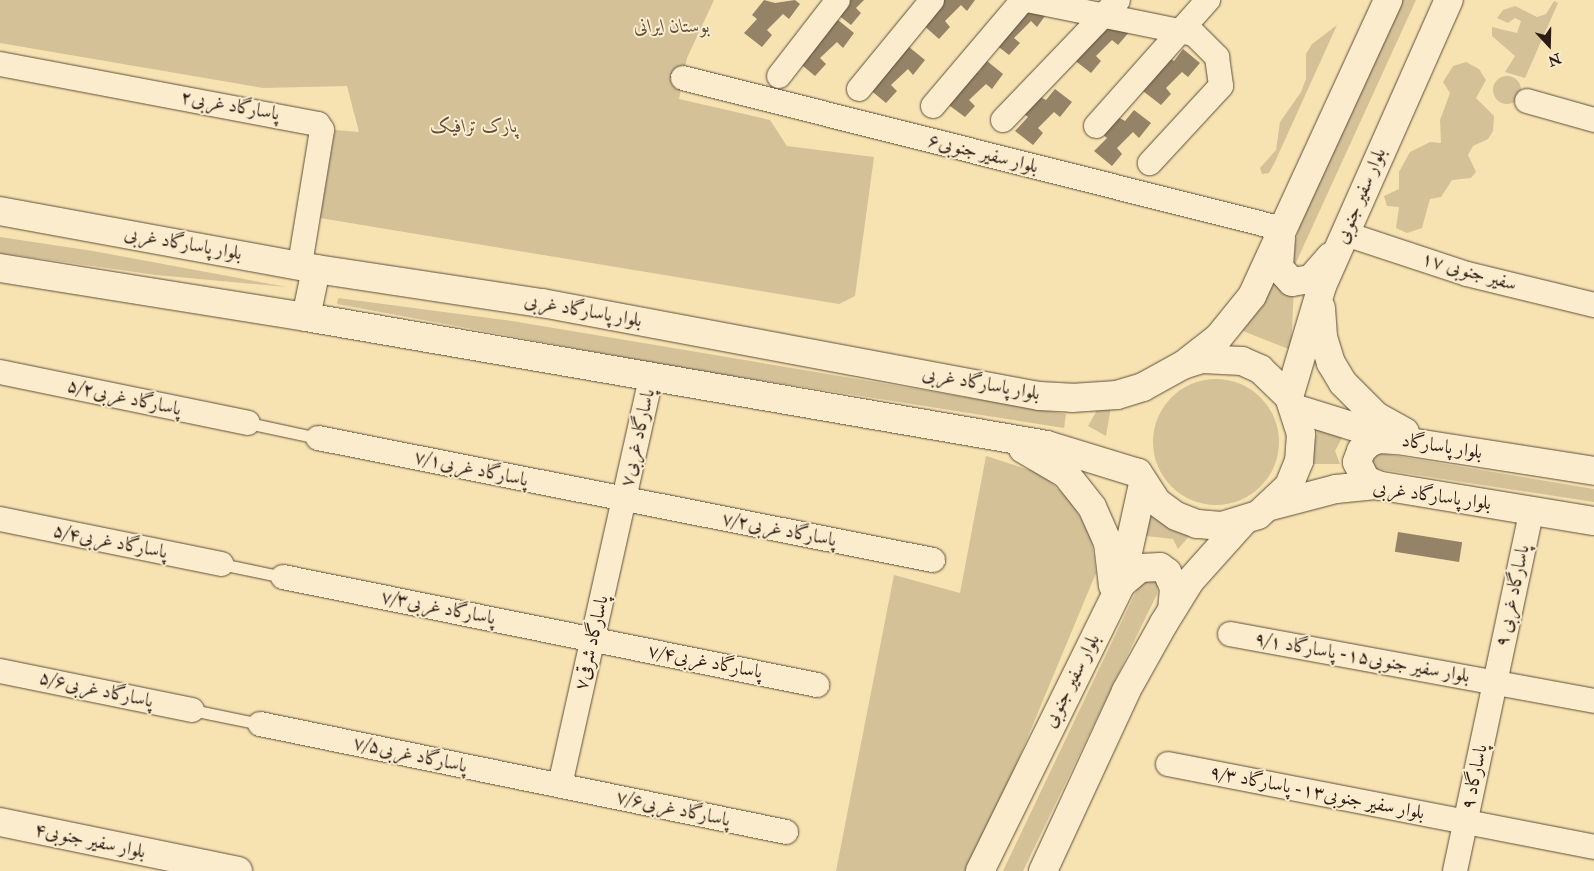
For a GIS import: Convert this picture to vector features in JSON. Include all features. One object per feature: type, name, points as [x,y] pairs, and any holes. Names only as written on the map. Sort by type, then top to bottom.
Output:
[{"type":"main road","points":[[1173,371],[1218,338],[1252,296],[1388,0]]},
{"type":"main road","name":"بلوار سفیر جنوبی","points":[[1291,402],[1320,294],[1449,0]]},
{"type":"main road","name":"بلوار پاسارگاد غربی","points":[[0,212],[308,267],[542,303],[1039,396],[1072,398],[1117,394],[1173,371]]},
{"type":"main road","points":[[1283,229],[1278,260],[1284,276],[1292,282],[1302,282],[1318,273],[1346,234]]},
{"type":"main road","points":[[306,317],[308,267]]},
{"type":"main road","points":[[0,268],[306,317],[990,434],[1047,446],[1141,478],[1157,502],[1176,516],[1197,524],[1220,526],[1243,522]]},
{"type":"main road","points":[[1320,294],[1323,337],[1342,383],[1376,416],[1427,446]]},
{"type":"main road","points":[[1044,871],[1126,691],[1172,609],[1190,581],[1243,522],[1271,506],[1289,486],[1299,461],[1301,434],[1291,402],[1260,369],[1242,361],[1215,358],[1173,371]]},
{"type":"main road","name":"بلوار پاسارگاد","points":[[1291,402],[1397,440],[1594,471]]},
{"type":"main road","points":[[990,434],[1028,451],[1066,474],[1092,506],[1108,543],[1115,596]]},
{"type":"main road","points":[[1380,486],[1366,480],[1360,472],[1357,462],[1361,451],[1380,439],[1397,440]]},
{"type":"main road","name":"بلوار سفیر جنوبی","points":[[980,871],[1115,596],[1141,478]]},
{"type":"main road","name":"بلوار پاسارگاد غربی","points":[[1271,506],[1336,489],[1380,486],[1594,521]]},
{"type":"main road","points":[[1115,596],[1140,568],[1160,567],[1167,572],[1174,588],[1172,609]]},
{"type":"main road","name":"بلوار سفیر جنوبی۴","points":[[0,822],[238,871]]},
{"type":"street","points":[[779,76],[838,0]]},
{"type":"street","points":[[859,89],[932,0]]},
{"type":"street","points":[[933,106],[1025,0],[1111,7],[1194,34],[1217,57],[1221,86],[1150,162]]},
{"type":"street","points":[[1096,126],[1178,30],[1208,0]]},
{"type":"street","points":[[1003,120],[1111,7]]},
{"type":"street","name":"پاسارگاد غربی۲","points":[[0,64],[318,124],[322,130],[308,267]]},
{"type":"street","name":"بلوار سفیر جنوبی۶","points":[[683,78],[1283,229]]},
{"type":"street","points":[[1527,101],[1594,120]]},
{"type":"street","name":"سفیر جنوبی ۱۷","points":[[1346,234],[1467,274],[1594,305]]},
{"type":"street","name":"پاسارگاد غربی۵/۲","points":[[0,372],[248,423]]},
{"type":"street","name":"پاسارگاد غربی۷","points":[[624,500],[651,377]]},
{"type":"street","name":"پاسارگاد غربی۷/۱","points":[[318,438],[624,500]]},
{"type":"street","name":"پاسارگاد غربی۷/۲","points":[[624,500],[933,560]]},
{"type":"street","name":"پاسارگاد شرقی۷","points":[[560,786],[624,500]]},
{"type":"street","name":"پاسارگاد غربی ۹","points":[[1495,682],[1532,510]]},
{"type":"street","name":"پاسارگاد غربی۵/۴","points":[[0,519],[221,564]]},
{"type":"street","name":"پاسارگاد غربی۷/۳","points":[[283,577],[593,639]]},
{"type":"street","name":"بلوار سفیر جنوبی۱۵- پاسارگاد ۹/۱","points":[[1230,634],[1594,701]]},
{"type":"street","name":"پاسارگاد غربی۷/۴","points":[[593,639],[817,684]]},
{"type":"street","name":"پاسارگاد غربی۵/۶","points":[[0,671],[192,710]]},
{"type":"street","name":"پاسارگاد ۹","points":[[1455,871],[1495,682]]},
{"type":"street","name":"پاسارگاد غربی۷/۵","points":[[260,724],[560,786]]},
{"type":"street","name":"بلوار سفیر جنوبی۱۳- پاسارگاد ۹/۳","points":[[1168,764],[1594,847]]},
{"type":"street","name":"پاسارگاد غربی۷/۶","points":[[560,786],[786,832]]},
{"type":"lane","points":[[248,423],[318,438]]},
{"type":"lane","points":[[221,564],[283,577]]},
{"type":"lane","points":[[192,710],[260,724]]},
{"type":"green space","name":"پارک ترافیک","points":[[0,0],[714,0],[687,58],[679,99],[770,120],[787,146],[874,157],[855,296],[839,304],[320,218],[335,130],[359,132],[347,86],[263,88],[0,43]]},
{"type":"green space","points":[[1399,0],[1416,0],[1294,267],[1290,263],[1299,227]]},
{"type":"green space","points":[[1554,1],[1558,3],[1525,78],[1505,72],[1515,56],[1492,36],[1492,27],[1517,33],[1521,21],[1515,18],[1508,23],[1497,18],[1503,10],[1515,6],[1537,17],[1546,14]]},
{"type":"green space","points":[[1337,25],[1274,164],[1269,173],[1262,174],[1260,168],[1276,150],[1280,122],[1301,92],[1306,79],[1306,54],[1312,44]]},
{"type":"green space","points":[[1466,62],[1479,69],[1486,80],[1476,98],[1494,116],[1493,131],[1488,139],[1473,146],[1468,155],[1476,172],[1471,178],[1452,180],[1441,197],[1430,199],[1422,228],[1407,233],[1396,228],[1399,207],[1387,206],[1384,196],[1399,189],[1399,172],[1410,152],[1430,142],[1441,143],[1440,120],[1450,93],[1443,82],[1453,66]]},
{"type":"green space","points":[[1507,76],[1517,80],[1521,90],[1517,100],[1507,104],[1497,100],[1493,90],[1497,80]]},
{"type":"green space","points":[[0,237],[93,251],[287,287],[156,275],[0,253]]},
{"type":"green space","points":[[1270,278],[1294,286],[1291,350],[1238,329]]},
{"type":"green space","points":[[338,298],[512,321],[1066,414],[1064,428],[682,368],[337,304]]},
{"type":"green space","points":[[1216,379],[1240,383],[1261,397],[1275,418],[1279,442],[1275,466],[1261,487],[1240,501],[1216,505],[1192,501],[1171,487],[1157,466],[1153,442],[1157,418],[1171,397],[1192,383]]},
{"type":"green space","points":[[1093,401],[1112,401],[1106,436],[1088,426],[1096,412]]},
{"type":"green space","points":[[1319,421],[1344,434],[1335,451],[1340,464],[1311,464]]},
{"type":"green space","points":[[1374,452],[1594,489],[1594,502],[1371,468]]},
{"type":"green space","points":[[986,456],[1042,474],[1070,500],[1091,536],[1096,573],[972,871],[836,871],[894,575],[960,593]]},
{"type":"green space","points":[[1151,515],[1194,531],[1178,549],[1173,539],[1146,536]]},
{"type":"green space","points":[[1147,578],[1158,581],[1157,594],[1023,871],[1003,871],[1139,585]]},
{"type":"building","points":[[764,0],[775,3],[795,0],[800,4],[789,19],[783,14],[767,30],[772,35],[762,47],[744,33],[757,19],[752,15]]},
{"type":"building","points":[[843,0],[864,0],[856,8],[861,13],[851,25],[833,11]]},
{"type":"building","points":[[935,0],[975,0],[967,11],[961,5],[945,21],[950,27],[939,39],[922,24]]},
{"type":"building","points":[[1014,5],[1048,12],[1037,27],[1031,21],[1014,38],[1020,43],[1009,55],[991,41]]},
{"type":"building","points":[[1113,17],[1130,31],[1118,45],[1112,40],[1096,56],[1101,61],[1091,73],[1073,59]]},
{"type":"building","points":[[838,20],[854,33],[843,48],[837,42],[820,58],[826,64],[815,76],[797,61]]},
{"type":"building","points":[[909,47],[925,60],[913,75],[908,69],[891,85],[897,91],[886,103],[868,88]]},
{"type":"building","points":[[1183,49],[1200,63],[1188,77],[1182,72],[1166,88],[1171,94],[1161,105],[1143,91],[1156,77],[1151,74],[1165,56],[1174,61]]},
{"type":"building","points":[[987,61],[1003,74],[992,89],[986,84],[969,100],[975,106],[965,117],[946,103],[969,67],[978,73]]},
{"type":"building","points":[[1055,89],[1072,102],[1060,117],[1054,112],[1038,128],[1043,133],[1033,145],[1015,131],[1028,117],[1023,113],[1037,95],[1046,100]]},
{"type":"building","points":[[1134,110],[1151,123],[1139,138],[1133,132],[1117,148],[1122,154],[1112,166],[1094,151],[1107,138],[1102,134],[1116,116],[1125,121]]},
{"type":"building","points":[[1398,532],[1462,542],[1459,562],[1395,552]]},
{"type":"park label","name":"بوستان ایرانی","points":[[672,27]]}]
